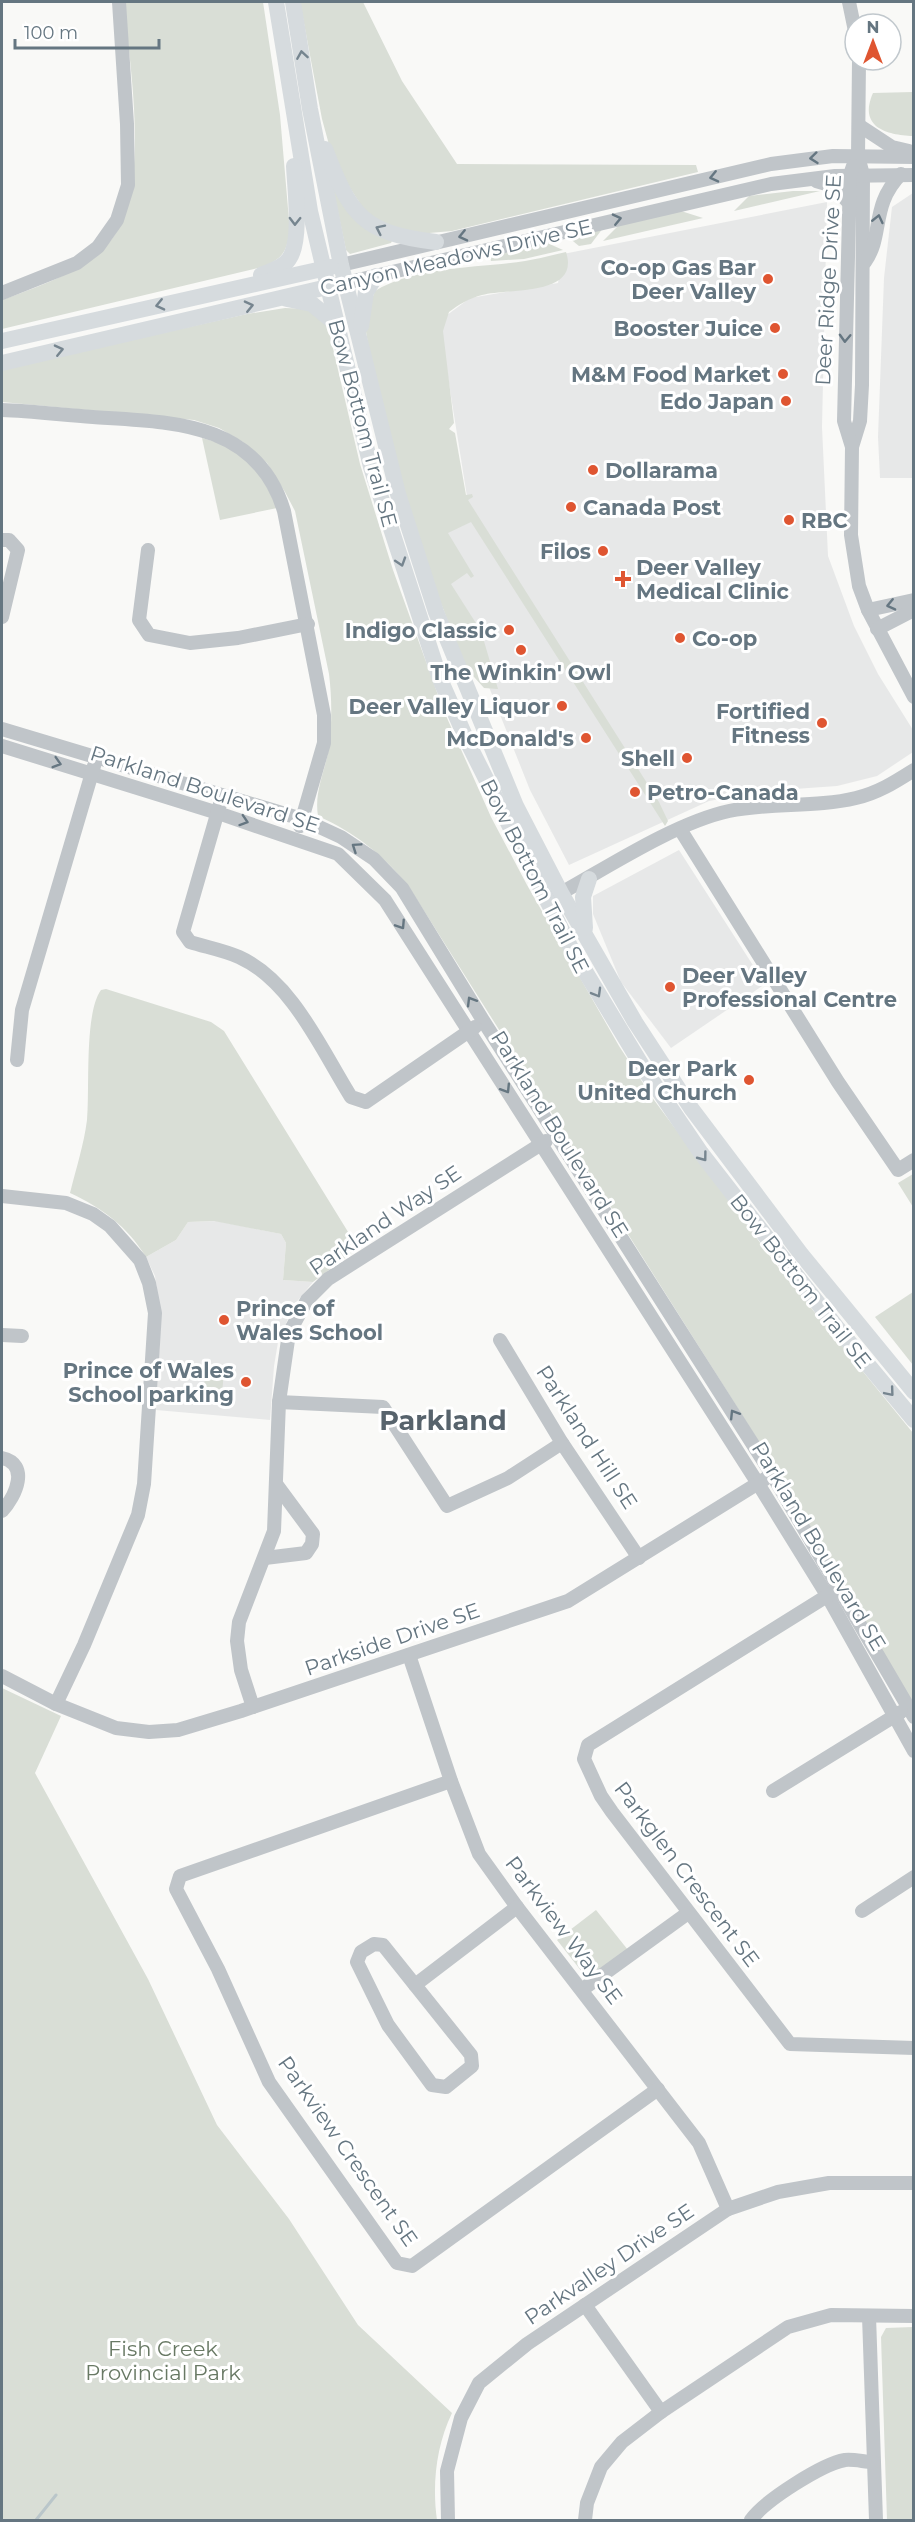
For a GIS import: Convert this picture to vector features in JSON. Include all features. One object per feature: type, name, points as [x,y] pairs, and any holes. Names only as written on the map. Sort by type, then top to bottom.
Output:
[{"type":"main road","name":"Bow Bottom Trail SE","points":[[276,2],[323,270],[371,467],[440,679],[474,756],[546,902],[608,1012],[700,1153],[838,1329],[914,1420]]},
{"type":"main road","name":"Bow Bottom Trail SE","points":[[293,2],[310,109],[341,265],[398,494],[436,612],[516,806],[561,893],[635,1022],[729,1161],[801,1254],[914,1392]]},
{"type":"main road","points":[[217,292],[277,269],[289,259],[294,245],[296,220],[292,99]]},
{"type":"main road","points":[[310,109],[340,184],[350,204],[361,218],[397,236],[436,242]]},
{"type":"main road","name":"Canyon Meadows Drive SE","points":[[2,341],[341,265]]},
{"type":"main road","points":[[359,339],[362,305],[366,292],[376,276]]},
{"type":"main road","name":"Canyon Meadows Drive SE","points":[[2,363],[345,283]]},
{"type":"main road","points":[[283,298],[312,304],[326,313],[335,323]]},
{"type":"main road","points":[[587,935],[582,909],[589,879]]},
{"type":"street","points":[[2,294],[77,263],[98,247],[117,220],[128,184],[127,124],[119,2]]},
{"type":"street","name":"Deer Ridge Drive SE","points":[[852,447],[844,422],[849,203],[858,156],[859,72]]},
{"type":"street","points":[[860,126],[892,147],[914,152]]},
{"type":"street","name":"Canyon Meadows Drive SE","points":[[341,265],[771,164],[833,156],[914,157]]},
{"type":"street","name":"Deer Ridge Drive SE","points":[[856,175],[862,266],[861,412],[852,447],[851,535],[859,586],[868,610],[914,698]]},
{"type":"street","points":[[862,266],[871,254],[879,213],[888,188],[907,175]]},
{"type":"street","name":"Canyon Meadows Drive SE","points":[[345,283],[741,190],[806,178],[907,175]]},
{"type":"street","points":[[806,178],[833,186],[849,203]]},
{"type":"street","points":[[2,410],[185,425],[220,435],[244,450],[260,465],[281,501],[308,624],[324,715],[324,743],[296,838]]},
{"type":"street","points":[[2,540],[9,540],[18,549],[5,588],[2,617]]},
{"type":"street","points":[[147,550],[139,620],[149,635],[190,643],[238,638],[308,624]]},
{"type":"street","points":[[868,610],[914,600]]},
{"type":"street","points":[[877,629],[914,610]]},
{"type":"street","name":"Parkland Boulevard SE","points":[[2,729],[302,819],[341,837],[374,859],[402,888],[484,1022],[773,1476],[894,1716],[914,1751]]},
{"type":"street","name":"Parkland Boulevard SE","points":[[2,746],[296,838],[338,854],[385,900],[757,1482],[833,1592],[911,1712]]},
{"type":"street","points":[[17,1060],[22,1010],[97,758]]},
{"type":"street","points":[[546,902],[680,829],[730,811],[858,798],[889,786],[914,770]]},
{"type":"street","points":[[223,794],[183,932],[190,942],[239,957],[273,979],[290,998],[351,1097],[366,1102],[484,1022]]},
{"type":"street","points":[[680,829],[838,1082],[898,1170],[914,1160]]},
{"type":"street","name":"Parkland Way SE","points":[[253,1707],[241,1670],[238,1631],[239,1622],[274,1531],[279,1402],[289,1333],[316,1290],[344,1268],[557,1135]]},
{"type":"street","points":[[2,1196],[66,1203],[93,1214],[110,1226],[140,1260],[149,1283],[155,1313],[144,1484],[138,1515],[84,1645],[56,1704]]},
{"type":"street","points":[[2,1335],[22,1336]]},
{"type":"street","name":"Parkland Hill SE","points":[[500,1340],[562,1443],[639,1558]]},
{"type":"street","points":[[279,1402],[383,1407],[447,1506],[508,1478],[562,1443]]},
{"type":"street","points":[[2,1458],[11,1460],[18,1467],[19,1477],[10,1500],[2,1511]]},
{"type":"street","name":"Parkside Drive SE","points":[[2,1676],[56,1704],[116,1728],[149,1732],[178,1730],[568,1601],[757,1482],[773,1476]]},
{"type":"street","points":[[265,1558],[306,1553],[312,1544],[313,1534],[276,1484]]},
{"type":"street","name":"Parkglen Crescent SE","points":[[833,1592],[588,1745],[584,1759],[600,1796],[790,2044],[914,2048]]},
{"type":"street","name":"Parkview Way SE","points":[[410,1655],[451,1781],[479,1854],[517,1907],[583,1989],[699,2143],[728,2209]]},
{"type":"street","points":[[773,1791],[894,1716],[911,1712]]},
{"type":"street","name":"Parkview Crescent SE","points":[[451,1781],[180,1876],[176,1889],[218,1969],[269,2082],[397,2263],[412,2266],[658,2089]]},
{"type":"street","points":[[862,1911],[914,1877]]},
{"type":"street","points":[[415,1986],[517,1907]]},
{"type":"street","points":[[583,1989],[688,1913]]},
{"type":"street","points":[[374,1944],[383,1945],[415,1986],[471,2055],[472,2066],[446,2087],[432,2085],[388,2025],[357,1962],[361,1952],[374,1944]]},
{"type":"street","name":"Parkvalley Drive SE","points":[[448,2520],[446,2507],[451,2450],[461,2418],[478,2383],[527,2344],[728,2209],[778,2192],[830,2183],[914,2184]]},
{"type":"street","points":[[585,2305],[661,2412]]},
{"type":"street","points":[[585,2520],[586,2503],[601,2467],[622,2442],[661,2412],[788,2327],[831,2315],[914,2316]]},
{"type":"street","points":[[868,2316],[876,2520]]},
{"type":"street","points":[[751,2520],[761,2508],[828,2465],[847,2460],[873,2463]]},
{"type":"shaded area","points":[[913,193],[913,478],[880,478],[878,437],[884,278],[892,207]]},
{"type":"shaded area","points":[[827,202],[822,427],[828,556],[854,626],[878,674],[913,730],[913,752],[877,776],[837,786],[766,791],[709,801],[569,865],[530,790],[489,687],[423,540],[469,509],[439,321],[470,298],[558,283],[563,254]]},
{"type":"shaded area","points":[[679,850],[765,984],[671,1048],[621,982],[593,914],[593,896]]},
{"type":"shaded area","name":"Prince of Wales School","points":[[217,1221],[281,1234],[286,1243],[283,1280],[313,1282],[294,1305],[278,1342],[270,1420],[156,1410],[161,1316],[155,1276],[146,1257],[176,1240],[188,1222]]},
{"type":"green space","points":[[124,2],[263,2],[280,115],[290,232],[287,245],[279,258],[262,267],[2,329],[2,300],[55,279],[80,266],[103,249],[119,228],[129,200],[134,167],[135,132]]},
{"type":"green space","points":[[300,2],[363,2],[402,81],[457,164],[696,165],[698,172],[452,231],[418,234],[401,232],[368,216],[334,163],[322,119]]},
{"type":"green space","points":[[913,92],[913,136],[893,134],[877,127],[872,121],[869,105],[873,93]]},
{"type":"green space","points":[[330,174],[392,241],[391,243],[350,254],[346,250]]},
{"type":"green space","points":[[793,191],[820,191],[734,211],[749,196]]},
{"type":"green space","points":[[681,211],[703,218],[603,241],[620,224]]},
{"type":"green space","points":[[603,228],[591,244],[579,246],[568,237]]},
{"type":"green space","points":[[545,242],[563,250],[524,259],[491,261],[489,254]]},
{"type":"green space","points":[[566,252],[568,266],[563,277],[553,284],[539,288],[482,295],[464,302],[449,312],[443,331],[454,423],[449,429],[455,433],[466,495],[472,494],[473,497],[468,500],[659,802],[668,821],[665,826],[471,522],[448,533],[474,576],[471,578],[467,573],[451,584],[481,631],[498,689],[484,688],[465,667],[424,558],[376,391],[364,320],[375,291],[391,283],[428,272],[525,261]]},
{"type":"green space","points":[[285,308],[310,309],[328,327],[360,464],[393,570],[443,709],[491,817],[527,885],[619,1046],[654,1100],[781,1271],[913,1433],[913,1704],[785,1483],[409,887],[368,846],[318,816],[317,798],[330,739],[329,674],[295,511],[267,463],[243,442],[219,428],[194,420],[2,402],[2,369],[247,314]]},
{"type":"green space","points":[[202,438],[229,448],[249,462],[264,482],[277,508],[220,520]]},
{"type":"green space","points":[[106,989],[211,1022],[224,1031],[358,1248],[313,1282],[283,1280],[286,1243],[281,1234],[214,1221],[188,1222],[176,1240],[146,1257],[131,1236],[113,1219],[70,1193],[87,1120],[92,1016],[101,990]]},
{"type":"green space","points":[[913,1174],[913,1207],[898,1183]]},
{"type":"green space","points":[[913,1292],[913,1365],[875,1317]]},
{"type":"green space","points":[[209,1370],[224,1371],[222,1394],[217,1397],[213,1393],[204,1392],[205,1374]]},
{"type":"green space","name":"Fish Creek Provincial Park","points":[[2,1688],[61,1716],[35,1773],[148,1979],[217,2125],[289,2219],[358,2325],[452,2413],[442,2439],[435,2479],[437,2520],[2,2520]]},
{"type":"green space","points":[[596,1910],[628,1950],[591,1976],[582,1972],[557,1940]]},
{"type":"green space","points":[[913,2327],[913,2520],[887,2520],[881,2337],[886,2328]]},
{"type":"waterway","points":[[36,2520],[56,2495]]},
{"type":"place","name":"Co-op Gas Bar Deer Valley","points":[[768,279]]},
{"type":"place","name":"Booster Juice","points":[[775,328]]},
{"type":"place","name":"M&M Food Market","points":[[783,374]]},
{"type":"place","name":"Edo Japan","points":[[786,401]]},
{"type":"place","name":"Dollarama","points":[[593,470]]},
{"type":"place","name":"Canada Post","points":[[571,507]]},
{"type":"place","name":"RBC","points":[[789,520]]},
{"type":"place","name":"Filos","points":[[603,551]]},
{"type":"place","name":"Deer Valley Medical Clinic","points":[[623,579]]},
{"type":"place","name":"Indigo Classic","points":[[509,630]]},
{"type":"place","name":"Co-op","points":[[680,638]]},
{"type":"place","name":"The Winkin' Owl","points":[[521,650]]},
{"type":"place","name":"Deer Valley Liquor","points":[[562,706]]},
{"type":"place","name":"Fortified Fitness","points":[[822,723]]},
{"type":"place","name":"McDonald's","points":[[586,738]]},
{"type":"place","name":"Shell","points":[[687,758]]},
{"type":"place","name":"Petro-Canada","points":[[635,792]]},
{"type":"place","name":"Deer Valley Professional Centre","points":[[670,987]]},
{"type":"place","name":"Deer Park United Church","points":[[749,1080]]},
{"type":"place","name":"Prince of Wales School","points":[[224,1320]]},
{"type":"place","name":"Prince of Wales School parking","points":[[246,1382]]},
{"type":"district","name":"Parkland","points":[[443,1420]]}]
